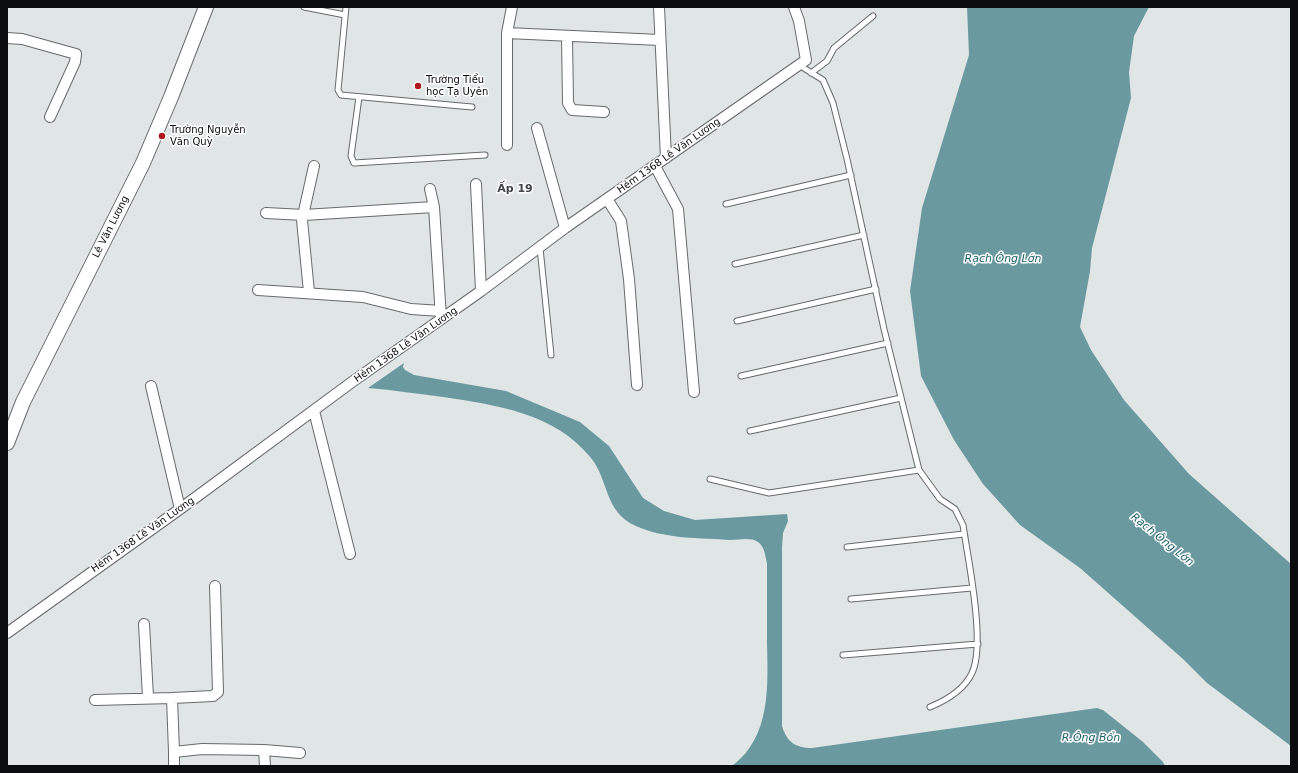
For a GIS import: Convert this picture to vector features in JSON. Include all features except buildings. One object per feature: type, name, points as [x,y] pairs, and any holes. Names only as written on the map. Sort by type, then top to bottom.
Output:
[{"type":"main road","name":"Lê Văn Lương","points":[[7,443],[27,395],[143,163],[171,97],[206,7]]},
{"type":"street","points":[[508,145],[507,33],[512,7]]},
{"type":"street","points":[[659,7],[666,158]]},
{"type":"street","points":[[794,7],[799,21],[804,46],[803,63]]},
{"type":"street","points":[[507,33],[660,40]]},
{"type":"street","points":[[567,36],[568,103],[572,110],[604,112]]},
{"type":"street","points":[[7,38],[22,39],[76,54],[75,62],[50,117]]},
{"type":"street","name":"Hẻm 1368 Lê Văn Lương","points":[[7,633],[180,509],[441,315],[481,291],[565,228],[803,63]]},
{"type":"street","points":[[537,128],[565,228]]},
{"type":"street","points":[[309,292],[302,220],[314,166]]},
{"type":"street","points":[[655,166],[678,209],[694,392]]},
{"type":"street","points":[[476,184],[481,291]]},
{"type":"street","points":[[258,290],[309,292],[320,295],[363,297],[441,315],[434,207],[430,189]]},
{"type":"street","points":[[607,199],[621,221],[629,279],[637,385]]},
{"type":"street","points":[[266,213],[304,215],[434,207]]},
{"type":"street","points":[[151,386],[180,509]]},
{"type":"street","points":[[314,410],[350,554]]},
{"type":"street","points":[[95,700],[213,696],[218,692],[215,586]]},
{"type":"street","points":[[144,624],[148,698]]},
{"type":"street","points":[[172,698],[174,766]]},
{"type":"street","points":[[174,752],[202,749],[264,750],[300,753]]},
{"type":"street","points":[[264,750],[265,766]]},
{"type":"lane","points":[[304,7],[345,15]]},
{"type":"lane","points":[[346,7],[338,90],[341,95],[472,107]]},
{"type":"lane","points":[[811,73],[827,61],[834,48],[873,16]]},
{"type":"lane","points":[[803,63],[811,73],[823,80],[833,103],[851,175],[888,343],[919,470],[940,499],[955,509],[963,525],[978,644],[977,658],[972,674],[948,700],[930,707]]},
{"type":"lane","points":[[359,96],[351,156],[354,162],[485,155]]},
{"type":"lane","points":[[726,204],[851,175]]},
{"type":"lane","points":[[735,264],[864,235]]},
{"type":"lane","points":[[540,248],[551,355]]},
{"type":"lane","points":[[737,321],[876,289]]},
{"type":"lane","points":[[741,376],[888,343]]},
{"type":"lane","points":[[750,431],[901,398]]},
{"type":"lane","points":[[710,479],[769,492],[919,470]]},
{"type":"lane","points":[[847,547],[964,534]]},
{"type":"lane","points":[[852,600],[972,588]]},
{"type":"lane","points":[[843,655],[978,644]]},
{"type":"water","name":"Rạch Ông Lớn","points":[[967,7],[1149,7],[1134,36],[1129,72],[1131,98],[1092,248],[1090,271],[1080,327],[1091,350],[1124,400],[1189,474],[1291,564],[1291,746],[1207,683],[1183,659],[1080,568],[1020,525],[983,484],[954,440],[921,376],[910,291],[922,208],[969,55]]},
{"type":"water","name":"R.Ông Bổn","points":[[404,363],[403,367],[405,370],[414,375],[506,391],[580,422],[609,446],[643,498],[664,511],[695,520],[787,514],[788,521],[783,533],[782,548],[782,726],[786,736],[792,743],[801,747],[812,748],[1097,708],[1103,710],[1143,742],[1163,762],[1165,766],[732,766],[745,754],[754,741],[760,726],[767,693],[767,563],[762,546],[755,540],[670,536],[636,526],[618,513],[612,504],[597,467],[591,458],[576,443],[560,431],[542,421],[504,408],[483,404],[443,397],[368,388]]},
{"type":"place","name":"Trường Tiểu học Tạ Uyên","points":[[418,86]]},
{"type":"place","name":"Trường Nguyễn Văn Quỳ","points":[[162,136]]},
{"type":"district","name":"Ấp 19","points":[[515,189]]}]
